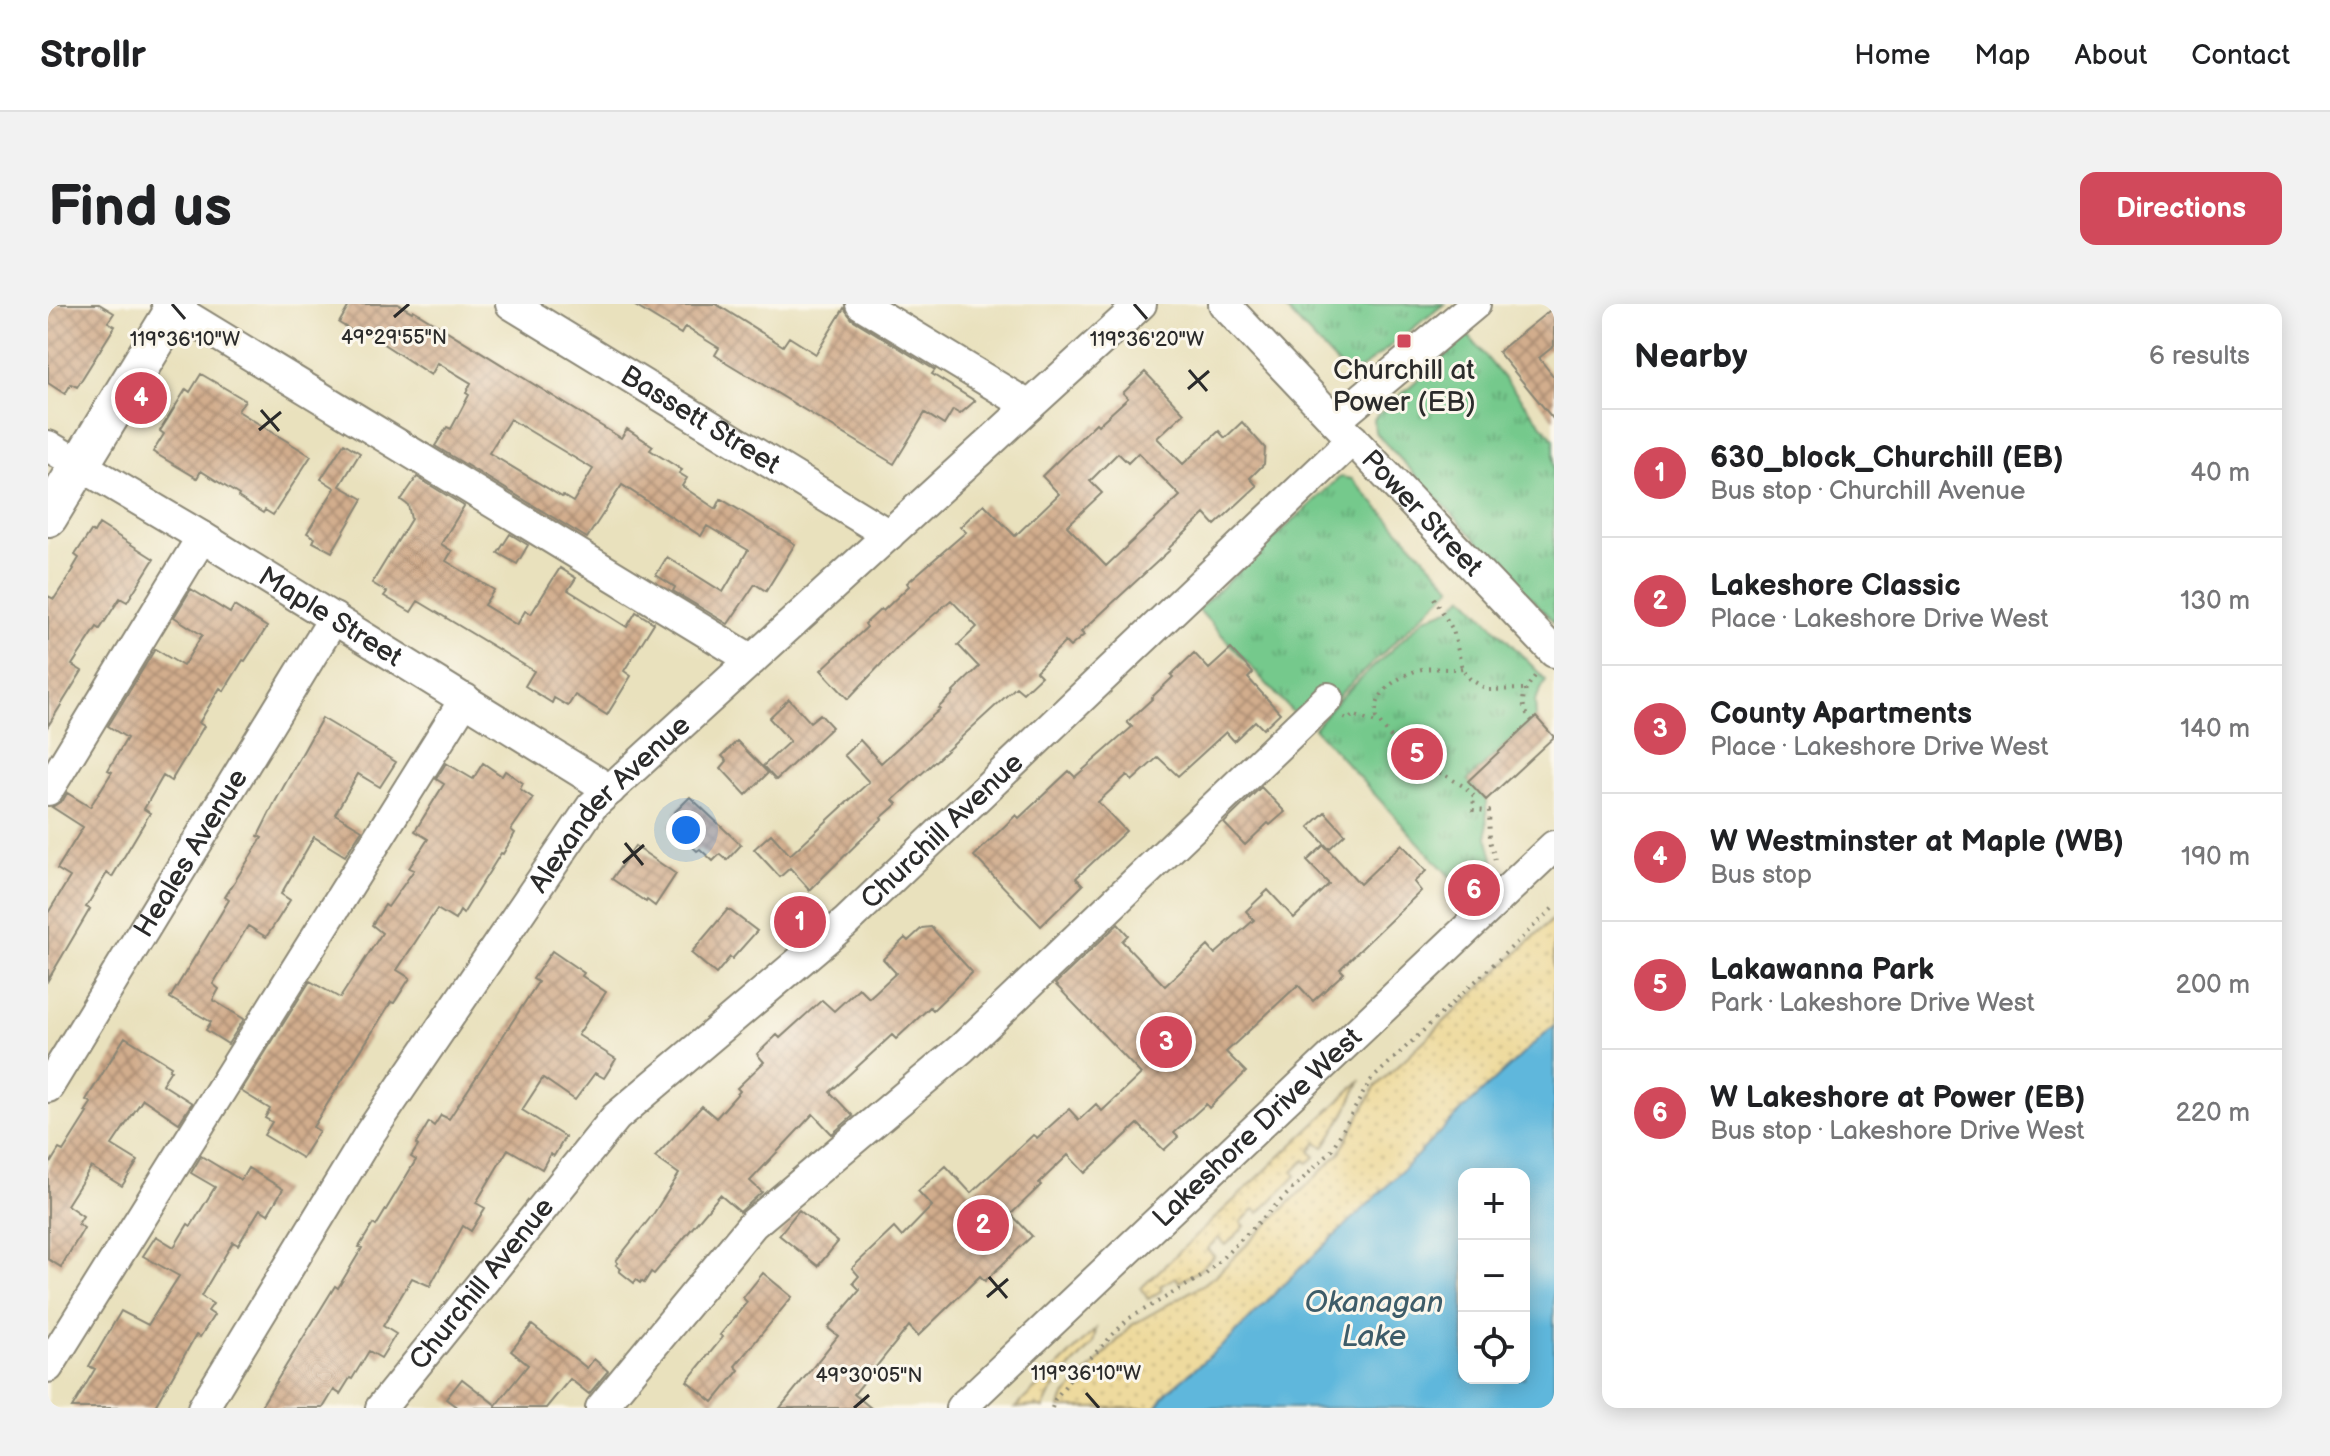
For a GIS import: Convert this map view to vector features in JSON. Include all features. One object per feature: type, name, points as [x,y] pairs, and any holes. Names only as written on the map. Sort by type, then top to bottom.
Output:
[{"type":"main road","points":[[48,517],[173,306]]},
{"type":"street","name":"Bassett Street","points":[[511,304],[889,535]]},
{"type":"street","points":[[861,304],[1029,406]]},
{"type":"street","name":"Alexander Avenue","points":[[203,1408],[370,1133],[592,806],[1141,304]]},
{"type":"street","name":"Power Street","points":[[1224,304],[1554,652]]},
{"type":"street","name":"Churchill Avenue","points":[[381,1408],[616,1117],[845,923],[1475,304]]},
{"type":"street","points":[[173,306],[752,660]]},
{"type":"street","name":"Maple Street","points":[[48,446],[202,537],[610,790]]},
{"type":"street","points":[[48,790],[202,537]]},
{"type":"street","name":"Heales Avenue","points":[[48,1087],[334,618]]},
{"type":"street","points":[[48,1367],[465,699]]},
{"type":"street","points":[[601,1408],[753,1224],[962,1048],[1335,707]]},
{"type":"street","name":"Lakeshore Drive West","points":[[961,1408],[1554,846]]},
{"type":"path","points":[[1434,598],[1453,630],[1462,668],[1470,679],[1488,690],[1525,689]]},
{"type":"path","points":[[1532,721],[1522,701],[1525,689],[1554,652]]},
{"type":"path","points":[[1462,668],[1419,670],[1389,686],[1377,701],[1376,718],[1406,757],[1418,767],[1432,770],[1465,787],[1474,796],[1473,810],[1489,811],[1490,840],[1497,866]]},
{"type":"path","points":[[1335,707],[1349,720],[1353,715],[1381,725]]},
{"type":"path","points":[[1432,770],[1436,745]]},
{"type":"path","points":[[1052,1408],[1072,1377],[1128,1319],[1206,1274],[1331,1151],[1370,1081],[1554,907]]},
{"type":"green space","points":[[1281,304],[1444,304],[1357,372],[1342,369]]},
{"type":"green space","points":[[1468,335],[1554,439],[1554,622],[1375,432],[1374,419]]},
{"type":"green space","points":[[1340,477],[1352,479],[1452,587],[1314,719],[1297,717],[1198,609]]},
{"type":"green space","points":[[1464,596],[1546,680],[1535,701],[1536,717],[1468,780],[1486,800],[1487,837],[1494,862],[1463,891],[1314,728],[1333,705],[1425,618],[1449,609]]},
{"type":"sand","points":[[1554,918],[1554,1025],[1452,1120],[1230,1339],[1167,1392],[1156,1408],[1059,1408],[1064,1397],[1132,1325],[1217,1274],[1339,1154],[1375,1087]]},
{"type":"sand","points":[[1361,1080],[1324,1147],[1317,1142],[1310,1151],[1315,1157],[1308,1163],[1305,1160],[1293,1172],[1296,1176],[1259,1213],[1254,1209],[1241,1222],[1245,1226],[1226,1245],[1218,1238],[1207,1249],[1214,1256],[1198,1271],[1179,1282],[1176,1277],[1160,1286],[1162,1290],[1148,1299],[1141,1288]]},
{"type":"sand","points":[[1096,1329],[1093,1344],[1063,1376],[1043,1408],[1015,1408]]},
{"type":"water","name":"Okanagan Lake","points":[[1554,1025],[1554,1408],[1156,1408],[1167,1392],[1230,1339],[1452,1120]]},
{"type":"building","points":[[48,304],[99,304],[114,313],[108,322],[115,326],[77,387],[71,384],[65,394],[48,383]]},
{"type":"building","points":[[350,304],[398,304],[413,310],[621,438],[627,429],[653,446],[650,450],[682,470],[679,473],[687,478],[682,486],[716,509],[721,499],[795,544],[766,591],[755,584],[728,624],[673,591],[675,587],[656,575],[667,557],[723,592],[748,550],[707,526],[701,536],[622,485],[587,538],[435,446],[447,427],[451,429],[469,395],[466,393],[471,383],[438,363],[431,375],[362,330],[351,330],[339,323]],"holes":[[[510,419],[593,469],[573,502],[489,453]]]},
{"type":"building","points":[[632,304],[716,304],[783,346],[789,337],[816,354],[844,308],[852,319],[935,370],[932,374],[975,401],[960,414],[953,410],[944,425],[925,413],[894,464],[724,361],[715,355],[719,348],[685,327],[681,334]]},
{"type":"building","points":[[1554,307],[1554,346],[1539,358],[1554,377],[1554,420],[1498,352]]},
{"type":"building","points":[[1145,372],[1184,413],[1157,438],[1183,464],[1219,431],[1225,438],[1242,422],[1265,448],[1264,464],[1250,478],[1257,486],[1215,525],[1205,514],[1081,632],[1084,635],[1070,647],[1065,642],[1036,671],[1041,676],[1023,693],[1016,687],[893,800],[897,804],[810,890],[790,868],[780,877],[754,849],[771,834],[790,855],[869,782],[844,755],[860,740],[881,763],[940,709],[979,667],[958,645],[977,627],[951,600],[903,641],[848,699],[821,670],[867,627],[865,624],[909,586],[907,583],[966,532],[960,527],[984,504],[1015,536],[1059,494],[1042,476],[1096,423],[1098,425],[1128,398],[1123,393]],"holes":[[[1118,453],[1128,463],[1138,453],[1180,496],[1106,566],[1067,526],[1102,493],[1090,481]]]},
{"type":"building","points":[[201,374],[245,400],[238,411],[311,456],[273,515],[265,510],[263,513],[201,471],[197,478],[153,452],[164,434],[160,431],[186,389],[190,392]]},
{"type":"building","points":[[344,443],[360,453],[340,486],[363,499],[332,552],[313,542],[315,538],[307,533],[335,488],[321,479]]},
{"type":"building","points":[[417,477],[464,506],[441,544],[452,551],[446,561],[494,590],[484,605],[517,625],[525,611],[531,614],[560,568],[576,578],[568,590],[627,627],[636,612],[654,623],[624,671],[631,676],[607,715],[575,695],[568,706],[554,698],[552,703],[525,686],[534,671],[418,601],[411,612],[384,596],[387,592],[372,583],[411,519],[408,505],[401,500]]},
{"type":"building","points":[[99,524],[154,559],[127,602],[120,598],[72,665],[82,671],[48,726],[48,596],[54,599],[74,569],[79,558],[75,555]]},
{"type":"building","points":[[510,534],[528,545],[517,564],[498,553]]},
{"type":"building","points":[[191,589],[230,613],[234,606],[267,627],[224,691],[220,688],[199,723],[204,726],[171,781],[163,776],[144,809],[150,813],[112,877],[107,873],[86,907],[90,909],[48,980],[48,913],[70,877],[57,869],[83,827],[52,807],[67,793],[90,807],[112,772],[108,770],[127,738],[108,726],[155,649],[183,666],[202,635],[174,617]]},
{"type":"building","points":[[1231,649],[1253,673],[1248,678],[1280,713],[1263,729],[1255,721],[1234,741],[1226,732],[1178,776],[1158,757],[1132,781],[1127,775],[1098,802],[1126,831],[1076,878],[1083,885],[1041,926],[974,856],[1016,815],[1019,818],[1069,771],[1075,777],[1132,727],[1127,722],[1194,653],[1209,669]]},
{"type":"building","points":[[789,699],[810,722],[820,714],[832,727],[776,780],[763,766],[790,741],[769,718]]},
{"type":"building","points":[[1536,717],[1554,737],[1486,800],[1468,781]]},
{"type":"building","points":[[322,718],[396,762],[380,787],[358,774],[335,814],[362,830],[345,856],[314,837],[281,894],[290,900],[273,927],[266,937],[248,926],[213,984],[219,989],[213,1000],[244,1019],[228,1044],[206,1030],[211,1022],[170,998],[229,900],[225,897],[262,838],[258,836]]},
{"type":"building","points":[[737,741],[768,773],[746,795],[721,768],[727,761],[722,756]]},
{"type":"building","points":[[446,763],[473,779],[483,763],[502,776],[505,771],[523,783],[520,789],[533,798],[511,830],[515,833],[503,854],[463,914],[460,911],[455,920],[437,909],[397,970],[410,978],[394,1003],[391,1002],[313,1127],[319,1131],[302,1158],[264,1135],[272,1122],[265,1118],[270,1109],[241,1091],[310,981],[340,998],[382,933],[372,925],[414,870],[409,868],[428,839],[415,831],[444,784],[436,779]]},
{"type":"building","points":[[1261,787],[1285,812],[1245,845],[1224,823]]},
{"type":"building","points":[[690,797],[741,845],[727,860],[720,854],[713,861],[669,825],[678,815],[675,812]]},
{"type":"building","points":[[1325,812],[1345,834],[1329,849],[1309,827]]},
{"type":"building","points":[[1402,844],[1426,871],[1414,882],[1421,891],[1340,969],[1344,973],[1313,1001],[1298,985],[1226,1052],[1246,1072],[1209,1108],[1206,1104],[1174,1133],[1178,1137],[1164,1150],[1138,1124],[1085,1173],[1068,1155],[1011,1214],[1032,1236],[985,1281],[980,1276],[918,1336],[909,1326],[854,1394],[871,1408],[780,1408],[838,1336],[828,1328],[860,1290],[853,1283],[859,1276],[852,1268],[894,1228],[902,1237],[932,1206],[918,1191],[946,1166],[971,1193],[1033,1135],[1037,1138],[1069,1109],[1079,1120],[1096,1104],[1102,1111],[1141,1074],[1055,984],[1118,924],[1128,935],[1122,941],[1165,986],[1208,946],[1215,954],[1254,920],[1246,911],[1268,890],[1294,918],[1329,884],[1307,861],[1324,845],[1360,884]]},
{"type":"building","points":[[635,846],[676,874],[655,906],[612,879]]},
{"type":"building","points":[[728,909],[757,931],[716,974],[691,953]]},
{"type":"building","points":[[931,927],[972,972],[933,1010],[930,1007],[896,1039],[892,1035],[830,1092],[853,1116],[832,1134],[813,1114],[750,1181],[762,1192],[740,1212],[720,1195],[644,1283],[636,1280],[634,1283],[619,1271],[621,1269],[616,1261],[654,1213],[679,1174],[655,1157],[702,1106],[716,1118],[740,1091],[737,1088],[764,1062],[757,1054],[777,1035],[780,1038],[822,1000],[834,1011],[859,988],[869,998],[896,973],[883,959],[905,938],[908,941],[922,928]]},
{"type":"building","points":[[552,951],[606,992],[578,1035],[616,1059],[604,1078],[595,1073],[575,1100],[543,1078],[522,1110],[565,1137],[542,1169],[508,1149],[476,1203],[485,1208],[471,1231],[463,1226],[430,1286],[412,1278],[383,1326],[396,1334],[381,1358],[369,1351],[340,1394],[334,1390],[323,1408],[260,1408],[416,1160],[411,1157],[429,1122],[434,1126],[441,1115],[449,1119],[538,982],[533,979]]},
{"type":"building","points":[[125,1037],[171,1066],[162,1084],[192,1103],[179,1123],[143,1099],[112,1145],[138,1161],[122,1186],[91,1167],[67,1205],[83,1216],[78,1224],[84,1228],[61,1267],[48,1259],[48,1167],[59,1149],[63,1151],[87,1113],[91,1103],[86,1100]]},
{"type":"building","points":[[201,1156],[241,1180],[248,1168],[283,1189],[268,1214],[260,1209],[238,1245],[233,1242],[201,1296],[213,1304],[208,1311],[214,1315],[200,1337],[196,1335],[154,1408],[72,1408],[95,1369],[89,1366],[121,1311],[148,1325],[179,1276],[143,1256],[156,1236],[174,1247],[215,1187],[191,1173]]},
{"type":"building","points":[[799,1210],[838,1242],[818,1266],[779,1235]]},
{"type":"building","points":[[763,1273],[792,1297],[735,1366],[739,1370],[713,1402],[687,1381],[723,1337],[720,1335],[747,1302],[743,1298]]},
{"type":"building","points":[[532,1325],[587,1368],[594,1359],[608,1371],[589,1394],[570,1379],[546,1408],[458,1408],[446,1399],[462,1379],[496,1405],[528,1365],[511,1351]]},
{"type":"place","name":"Churchill at Power (EB)","points":[[1404,341]]},
{"type":"place","name":"W Westminster at Maple (WB)","points":[[141,398]]},
{"type":"place","name":"Lakawanna Park","points":[[1417,754]]},
{"type":"place","name":"W Lakeshore at Power (EB)","points":[[1474,890]]},
{"type":"place","name":"630_block_Churchill (EB)","points":[[800,922]]},
{"type":"place","name":"County Apartments","points":[[1166,1042]]},
{"type":"place","name":"Lakeshore Classic","points":[[983,1225]]}]
